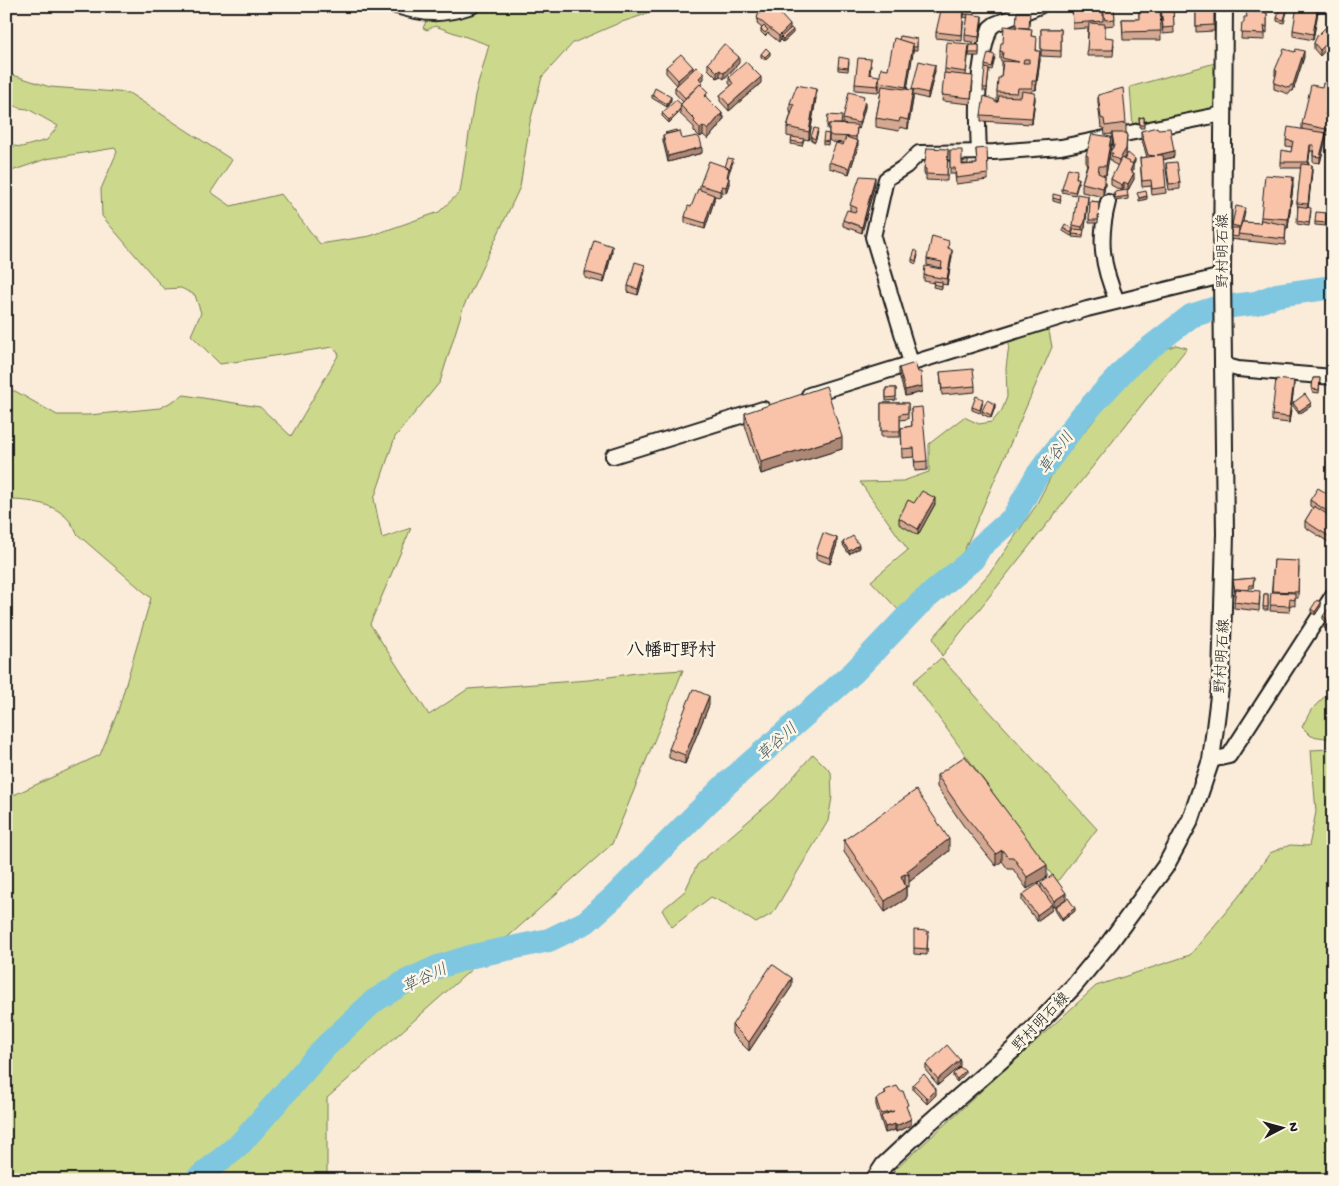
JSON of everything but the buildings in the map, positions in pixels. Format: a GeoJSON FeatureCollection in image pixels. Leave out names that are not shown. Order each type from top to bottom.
{"type":"FeatureCollection","features":[{"type":"Feature","properties":{"kind":"main road","name":"野村明石線"},"geometry":{"type":"LineString","coordinates":[[874,1180],[884,1165],[1014,1049],[1073,987],[1110,942],[1165,867],[1191,819],[1211,760],[1221,680],[1225,534],[1222,332],[1224,6]]}},
{"type":"Feature","properties":{"kind":"street"},"geometry":{"type":"LineString","coordinates":[[396,6],[425,14],[456,11],[472,6]]}},
{"type":"Feature","properties":{"kind":"street"},"geometry":{"type":"LineString","coordinates":[[979,152],[977,112],[981,66],[990,28],[995,24],[1040,6]]}},
{"type":"Feature","properties":{"kind":"street"},"geometry":{"type":"LineString","coordinates":[[911,363],[872,236],[886,179],[906,166],[919,152],[979,152],[1060,147],[1223,114]]}},
{"type":"Feature","properties":{"kind":"street"},"geometry":{"type":"LineString","coordinates":[[1108,202],[1101,240],[1102,252],[1109,282],[1117,302]]}},
{"type":"Feature","properties":{"kind":"street"},"geometry":{"type":"LineString","coordinates":[[799,398],[1117,302],[1222,280]]}},
{"type":"Feature","properties":{"kind":"street"},"geometry":{"type":"LineString","coordinates":[[1223,365],[1238,369],[1333,377]]}},
{"type":"Feature","properties":{"kind":"street"},"geometry":{"type":"LineString","coordinates":[[613,456],[781,404]]}},
{"type":"Feature","properties":{"kind":"street"},"geometry":{"type":"LineString","coordinates":[[1211,760],[1229,756],[1333,595]]}},
{"type":"Feature","properties":{"kind":"green space"},"geometry":{"type":"Polygon","coordinates":[[[482,6],[670,6],[619,23],[573,43],[542,77],[530,122],[520,187],[463,308],[440,382],[395,437],[374,499],[382,538],[411,528],[370,624],[429,715],[468,689],[589,680],[636,673],[683,670],[612,844],[327,1098],[327,1180],[6,1180],[6,796],[16,794],[100,755],[118,711],[151,598],[77,534],[72,524],[57,510],[28,501],[6,500],[6,391],[15,391],[57,415],[89,415],[160,408],[184,395],[260,407],[291,436],[339,354],[333,347],[220,364],[191,335],[201,313],[195,295],[181,288],[164,289],[102,216],[101,189],[117,152],[115,148],[46,159],[6,173],[6,145],[22,147],[47,140],[58,126],[28,109],[19,108],[6,101],[6,79],[13,75],[50,87],[129,93],[232,160],[211,192],[231,206],[281,194],[320,244],[370,236],[439,212],[460,192],[475,95],[489,45],[435,26],[427,30],[423,28],[428,17],[459,14],[482,6]]]}},
{"type":"Feature","properties":{"kind":"green space"},"geometry":{"type":"Polygon","coordinates":[[[1215,63],[1215,113],[1133,128],[1130,87],[1215,63]]]}},
{"type":"Feature","properties":{"kind":"green space"},"geometry":{"type":"Polygon","coordinates":[[[1048,326],[1052,347],[964,551],[904,616],[871,581],[908,550],[860,482],[903,481],[929,472],[929,444],[964,417],[979,424],[992,422],[1002,410],[1007,397],[1006,368],[1010,338],[1048,326]]]}},
{"type":"Feature","properties":{"kind":"green space"},"geometry":{"type":"Polygon","coordinates":[[[1176,345],[1187,348],[942,656],[933,638],[992,570],[1035,507],[1057,465],[1147,357],[1176,345]]]}},
{"type":"Feature","properties":{"kind":"green space"},"geometry":{"type":"Polygon","coordinates":[[[941,658],[1097,829],[1057,882],[913,682],[941,658]]]}},
{"type":"Feature","properties":{"kind":"green space"},"geometry":{"type":"Polygon","coordinates":[[[1333,688],[1333,739],[1311,736],[1302,727],[1311,710],[1333,688]]]}},
{"type":"Feature","properties":{"kind":"green space"},"geometry":{"type":"Polygon","coordinates":[[[1311,750],[1333,750],[1333,1180],[884,1180],[1096,986],[1190,955],[1244,890],[1270,853],[1290,845],[1309,846],[1316,812],[1311,750]]]}},
{"type":"Feature","properties":{"kind":"green space"},"geometry":{"type":"Polygon","coordinates":[[[813,754],[831,772],[832,797],[828,821],[773,913],[756,923],[730,906],[711,897],[672,927],[662,910],[685,891],[697,865],[774,799],[813,754]]]}},
{"type":"Feature","properties":{"kind":"waterway","name":"草谷川"},"geometry":{"type":"LineString","coordinates":[[196,1180],[241,1143],[326,1046],[374,1001],[405,982],[438,967],[473,956],[549,940],[586,922],[614,897],[723,787],[854,672],[918,605],[973,559],[980,547],[1013,518],[1036,477],[1080,418],[1127,367],[1147,350],[1191,316],[1216,308],[1256,303],[1277,295],[1333,287]]}},
{"type":"Feature","properties":{"kind":"district","name":"八幡町野村"},"geometry":{"type":"Point","coordinates":[671,649]}}]}
